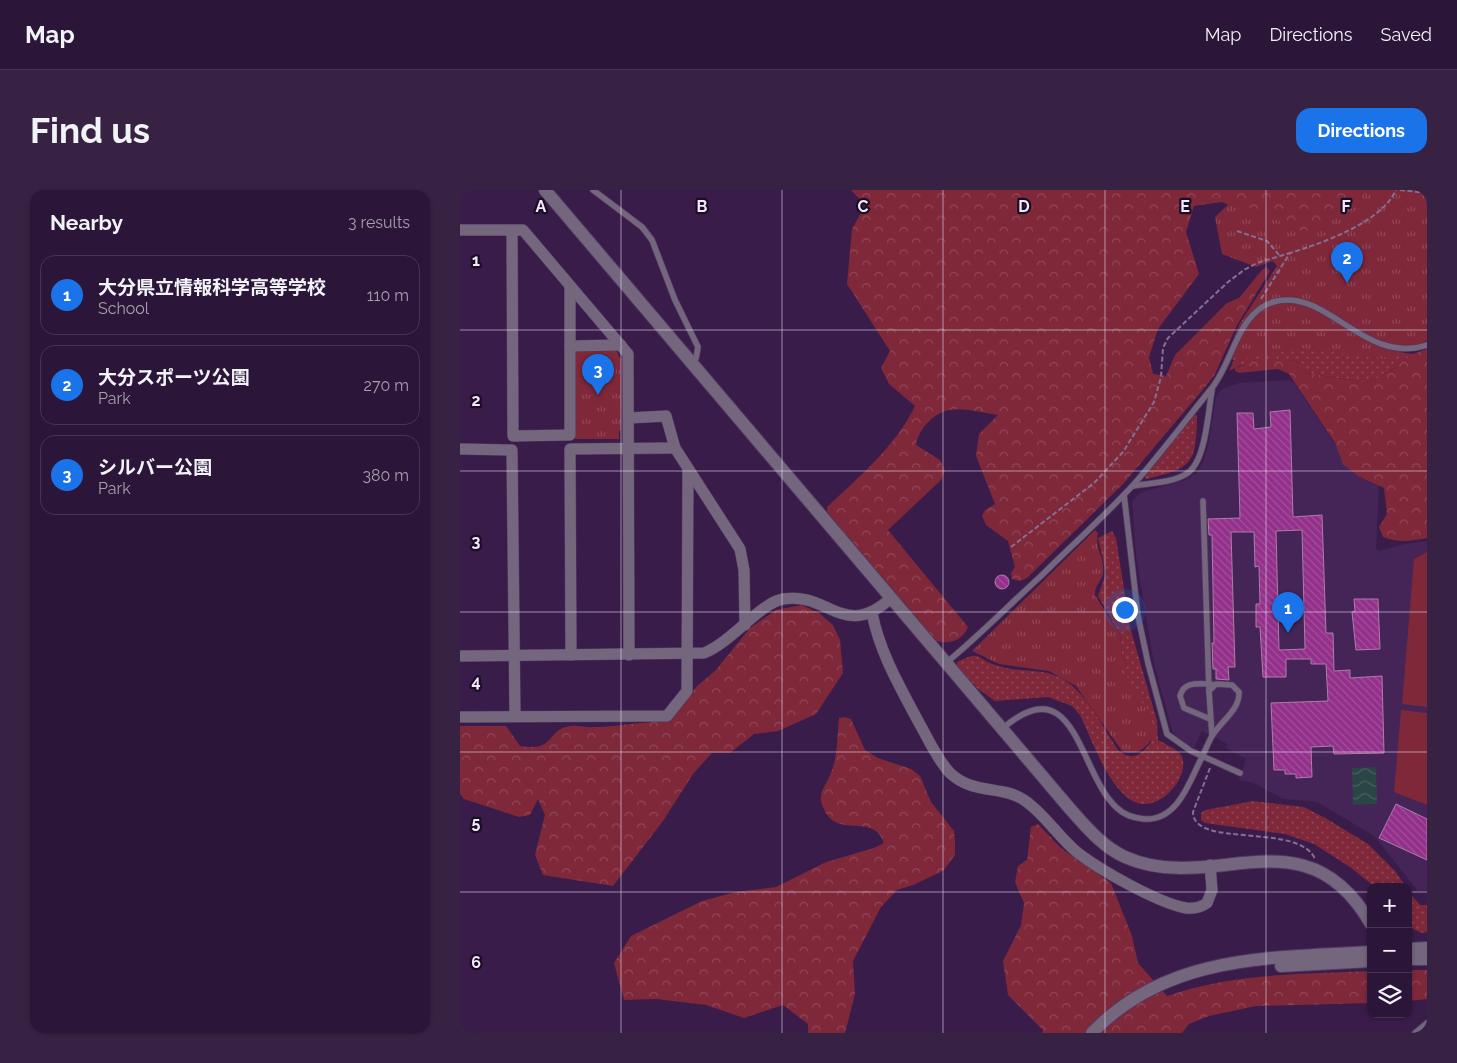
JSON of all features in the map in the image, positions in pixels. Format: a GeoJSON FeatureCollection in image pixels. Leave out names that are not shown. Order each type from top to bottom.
{"type":"FeatureCollection","features":[{"type":"Feature","properties":{"kind":"street"},"geometry":{"type":"LineString","coordinates":[[545,190],[1077,817],[1109,847],[1126,857],[1146,864],[1166,866],[1210,865],[1268,860],[1305,866],[1321,873],[1343,890],[1360,907],[1367,918]]}},
{"type":"Feature","properties":{"kind":"street"},"geometry":{"type":"LineString","coordinates":[[460,230],[522,230],[628,354],[629,655]]}},
{"type":"Feature","properties":{"kind":"street"},"geometry":{"type":"LineString","coordinates":[[512,230],[513,436],[570,435],[570,286]]}},
{"type":"Feature","properties":{"kind":"street"},"geometry":{"type":"LineString","coordinates":[[570,346],[621,345]]}},
{"type":"Feature","properties":{"kind":"street"},"geometry":{"type":"LineString","coordinates":[[629,418],[666,416],[674,448],[740,549],[744,570],[745,626]]}},
{"type":"Feature","properties":{"kind":"street"},"geometry":{"type":"LineString","coordinates":[[571,655],[570,449],[674,448]]}},
{"type":"Feature","properties":{"kind":"street"},"geometry":{"type":"LineString","coordinates":[[460,450],[512,450],[515,716]]}},
{"type":"Feature","properties":{"kind":"street"},"geometry":{"type":"LineString","coordinates":[[460,716],[667,716],[687,692],[688,469]]}},
{"type":"Feature","properties":{"kind":"street"},"geometry":{"type":"LineString","coordinates":[[460,656],[688,655],[704,653],[714,650],[768,605],[784,599],[805,600],[853,616],[872,613],[891,598]]}},
{"type":"Feature","properties":{"kind":"street"},"geometry":{"type":"LineString","coordinates":[[872,613],[883,654],[937,756],[951,773],[976,788],[1010,793],[1022,798],[1041,814],[1076,852],[1118,879],[1178,906],[1196,908],[1207,903],[1212,890],[1210,865]]}},
{"type":"Feature","properties":{"kind":"street"},"geometry":{"type":"LineString","coordinates":[[1412,949],[1427,948]]}},
{"type":"Feature","properties":{"kind":"street"},"geometry":{"type":"LineString","coordinates":[[1092,1033],[1132,1000],[1182,975],[1242,960],[1367,952]]}},
{"type":"Feature","properties":{"kind":"street"},"geometry":{"type":"LineString","coordinates":[[1412,960],[1427,958]]}},
{"type":"Feature","properties":{"kind":"street"},"geometry":{"type":"LineString","coordinates":[[1182,975],[1241,968],[1367,962]]}},
{"type":"Feature","properties":{"kind":"lane"},"geometry":{"type":"LineString","coordinates":[[593,190],[642,227],[652,240],[676,300],[698,347],[696,358],[692,363]]}},
{"type":"Feature","properties":{"kind":"lane"},"geometry":{"type":"LineString","coordinates":[[946,663],[1124,495],[1212,388],[1224,371],[1244,327],[1252,316],[1264,306],[1282,300],[1307,304],[1385,346],[1410,349],[1427,345]]}},
{"type":"Feature","properties":{"kind":"lane"},"geometry":{"type":"LineString","coordinates":[[1132,486],[1178,478],[1192,470],[1196,465],[1202,448],[1212,388]]}},
{"type":"Feature","properties":{"kind":"lane"},"geometry":{"type":"LineString","coordinates":[[1124,495],[1138,616],[1166,730],[1169,737],[1176,743],[1202,757],[1240,773]]}},
{"type":"Feature","properties":{"kind":"lane"},"geometry":{"type":"LineString","coordinates":[[1203,501],[1212,736]]}},
{"type":"Feature","properties":{"kind":"lane"},"geometry":{"type":"LineString","coordinates":[[1002,729],[1019,715],[1032,710],[1040,709],[1059,716],[1074,730],[1110,800],[1124,813],[1140,818],[1154,818],[1174,807],[1183,795],[1212,736],[1228,717],[1239,696],[1236,687],[1232,685],[1209,684],[1188,685],[1184,688],[1180,696],[1184,708],[1201,713],[1210,719]]}},
{"type":"Feature","properties":{"kind":"lane"},"geometry":{"type":"LineString","coordinates":[[1209,691],[1216,684]]}},
{"type":"Feature","properties":{"kind":"lane"},"geometry":{"type":"LineString","coordinates":[[1415,1033],[1427,1023]]}},
{"type":"Feature","properties":{"kind":"path"},"geometry":{"type":"LineString","coordinates":[[1011,547],[1094,483],[1129,445],[1157,395],[1162,372],[1164,348],[1173,332],[1237,274],[1256,263],[1328,241],[1346,233],[1388,203],[1398,190],[1427,193]]}},
{"type":"Feature","properties":{"kind":"path"},"geometry":{"type":"LineString","coordinates":[[1237,231],[1267,241],[1280,256]]}},
{"type":"Feature","properties":{"kind":"path"},"geometry":{"type":"LineString","coordinates":[[1258,303],[1290,253]]}},
{"type":"Feature","properties":{"kind":"path"},"geometry":{"type":"LineString","coordinates":[[1213,762],[1193,812],[1194,819],[1199,826],[1214,831],[1263,836],[1291,842],[1312,853],[1315,861]]}},
{"type":"Feature","properties":{"kind":"shaded area"},"geometry":{"type":"Polygon","coordinates":[[[1289,380],[1294,383],[1350,467],[1379,485],[1376,548],[1379,551],[1404,544],[1427,541],[1427,890],[1418,891],[1374,836],[1317,802],[1283,799],[1254,783],[1239,780],[1246,759],[1226,748],[1227,744],[1202,731],[1194,748],[1174,737],[1154,664],[1136,556],[1132,501],[1141,492],[1183,481],[1197,473],[1208,446],[1216,397],[1222,389],[1239,383],[1289,380]]]}},
{"type":"Feature","properties":{"kind":"green space"},"geometry":{"type":"Polygon","coordinates":[[[851,190],[1379,190],[1305,239],[1222,202],[1194,206],[1186,232],[1199,274],[1158,329],[1149,357],[1153,374],[1166,376],[1175,355],[1227,303],[1239,298],[1262,270],[1266,267],[1270,271],[1237,325],[1215,374],[1206,386],[1124,483],[1027,578],[1020,581],[1012,579],[1011,573],[1015,567],[1008,541],[986,525],[982,516],[985,510],[995,504],[976,456],[979,434],[998,415],[956,409],[944,411],[923,428],[916,445],[940,460],[945,471],[941,480],[888,530],[968,627],[958,639],[944,642],[934,640],[827,516],[827,507],[887,448],[907,421],[915,406],[889,384],[881,368],[890,351],[847,284],[852,229],[865,205],[851,190]]]}},
{"type":"Feature","properties":{"kind":"green space"},"geometry":{"type":"Polygon","coordinates":[[[1370,190],[1427,190],[1427,341],[1386,359],[1303,348],[1236,360],[1225,359],[1240,323],[1277,266],[1273,261],[1256,267],[1222,254],[1215,217],[1233,200],[1303,232],[1327,224],[1370,190]]]}},
{"type":"Feature","properties":{"kind":"green space"},"geometry":{"type":"Polygon","coordinates":[[[1246,333],[1413,354],[1383,376],[1367,383],[1307,373],[1295,360],[1239,366],[1229,371],[1246,333]]]}},
{"type":"Feature","properties":{"kind":"green space"},"geometry":{"type":"Polygon","coordinates":[[[615,348],[621,360],[621,430],[619,431],[619,439],[575,439],[574,349],[615,348]]]}},
{"type":"Feature","properties":{"kind":"green space"},"geometry":{"type":"Polygon","coordinates":[[[1427,349],[1427,538],[1400,541],[1383,537],[1379,527],[1387,514],[1384,488],[1358,476],[1343,464],[1335,443],[1289,374],[1278,369],[1239,373],[1235,371],[1235,368],[1254,362],[1295,360],[1307,373],[1367,383],[1383,376],[1413,354],[1427,349]]]}},
{"type":"Feature","properties":{"kind":"green space"},"geometry":{"type":"Polygon","coordinates":[[[1193,415],[1197,415],[1195,444],[1189,461],[1183,467],[1174,471],[1146,479],[1144,476],[1193,415]]]}},
{"type":"Feature","properties":{"kind":"green space"},"geometry":{"type":"Polygon","coordinates":[[[1095,530],[1098,533],[1097,543],[1103,568],[1095,595],[1120,635],[1122,655],[1127,665],[1125,673],[1155,724],[1150,742],[1141,750],[1129,753],[1122,751],[1076,686],[1049,671],[999,664],[972,651],[1095,530]]]}},
{"type":"Feature","properties":{"kind":"green space"},"geometry":{"type":"Polygon","coordinates":[[[1112,531],[1116,538],[1130,627],[1157,721],[1158,740],[1179,753],[1183,764],[1182,774],[1177,784],[1160,800],[1149,804],[1139,803],[1128,798],[1120,791],[1100,760],[1080,715],[1072,706],[1048,697],[995,701],[977,688],[957,667],[957,662],[975,656],[1005,668],[1048,673],[1060,677],[1071,685],[1089,704],[1118,750],[1123,754],[1132,756],[1144,750],[1151,742],[1147,717],[1123,675],[1127,665],[1122,655],[1120,635],[1098,596],[1106,573],[1098,538],[1112,531]]]}},
{"type":"Feature","properties":{"kind":"green space"},"geometry":{"type":"Polygon","coordinates":[[[1427,552],[1427,707],[1402,704],[1414,559],[1427,552]]]}},
{"type":"Feature","properties":{"kind":"green space"},"geometry":{"type":"Polygon","coordinates":[[[802,605],[819,613],[833,625],[840,640],[843,673],[816,714],[778,731],[754,734],[730,753],[712,753],[693,774],[663,821],[613,886],[543,875],[535,855],[545,815],[538,799],[530,815],[519,817],[464,799],[460,794],[460,726],[506,726],[520,746],[532,747],[546,743],[557,731],[570,726],[602,727],[666,722],[697,686],[715,671],[750,628],[776,610],[802,605]]]}},
{"type":"Feature","properties":{"kind":"green space"},"geometry":{"type":"Polygon","coordinates":[[[1401,710],[1427,713],[1427,805],[1394,792],[1401,710]]]}},
{"type":"Feature","properties":{"kind":"green space"},"geometry":{"type":"Polygon","coordinates":[[[839,718],[851,719],[865,750],[878,758],[911,769],[920,776],[931,802],[954,831],[955,841],[955,855],[943,871],[897,890],[881,907],[853,961],[855,994],[845,1033],[808,1033],[808,1024],[783,1005],[744,1018],[706,1005],[656,999],[624,1000],[614,963],[631,936],[702,901],[736,892],[776,887],[826,862],[874,848],[884,843],[879,834],[872,829],[836,822],[829,817],[821,802],[822,791],[833,768],[839,718]]]}},
{"type":"Feature","properties":{"kind":"green space"},"geometry":{"type":"Polygon","coordinates":[[[1253,801],[1304,807],[1368,844],[1395,871],[1403,883],[1370,883],[1350,867],[1314,844],[1285,834],[1205,823],[1201,820],[1201,813],[1205,810],[1253,801]]]}},
{"type":"Feature","properties":{"kind":"green space"},"geometry":{"type":"Polygon","coordinates":[[[1038,824],[1061,848],[1111,883],[1132,936],[1138,963],[1167,996],[1192,988],[1242,979],[1294,974],[1367,971],[1367,1003],[1256,1006],[1209,1016],[1189,1024],[1182,1033],[1042,1033],[1043,1030],[1008,995],[1003,961],[1021,925],[1024,903],[1015,882],[1018,866],[1027,860],[1031,827],[1038,824]]]}},
{"type":"Feature","properties":{"kind":"green space"},"geometry":{"type":"Polygon","coordinates":[[[1412,896],[1420,905],[1427,905],[1427,932],[1421,933],[1412,928],[1412,896]]]}},
{"type":"Feature","properties":{"kind":"green space"},"geometry":{"type":"Polygon","coordinates":[[[1412,970],[1427,970],[1427,999],[1412,1001],[1412,970]]]}},
{"type":"Feature","properties":{"kind":"water"},"geometry":{"type":"Polygon","coordinates":[[[1376,767],[1377,804],[1353,805],[1352,768],[1376,767]]]}},
{"type":"Feature","properties":{"kind":"building"},"geometry":{"type":"Polygon","coordinates":[[[1290,410],[1293,517],[1322,515],[1326,633],[1333,633],[1334,671],[1350,670],[1350,678],[1382,676],[1384,753],[1334,754],[1333,746],[1311,747],[1312,777],[1296,778],[1296,774],[1285,774],[1285,770],[1274,770],[1271,703],[1328,701],[1326,664],[1311,664],[1311,659],[1286,659],[1286,677],[1263,677],[1260,627],[1256,627],[1256,604],[1260,604],[1259,566],[1255,567],[1254,532],[1231,532],[1235,667],[1228,667],[1229,680],[1216,679],[1216,669],[1213,669],[1212,535],[1209,535],[1208,519],[1240,518],[1237,413],[1253,413],[1254,429],[1271,427],[1270,412],[1290,410]],[[1302,530],[1276,531],[1279,650],[1305,649],[1302,530]]]}},
{"type":"Feature","properties":{"kind":"building"},"geometry":{"type":"Polygon","coordinates":[[[1002,575],[1007,577],[1009,582],[1007,587],[1002,589],[997,587],[995,582],[997,577],[1002,575]]]}},
{"type":"Feature","properties":{"kind":"building"},"geometry":{"type":"Polygon","coordinates":[[[1354,599],[1378,599],[1380,649],[1356,650],[1352,612],[1355,611],[1354,599]]]}},
{"type":"Feature","properties":{"kind":"building"},"geometry":{"type":"Polygon","coordinates":[[[1396,804],[1427,819],[1427,860],[1379,838],[1396,804]]]}},
{"type":"Feature","properties":{"kind":"place","name":"大分スポーツ公園"},"geometry":{"type":"Point","coordinates":[1347,283]}},
{"type":"Feature","properties":{"kind":"place","name":"シルバー公園"},"geometry":{"type":"Point","coordinates":[598,395]}},
{"type":"Feature","properties":{"kind":"place","name":"大分県立情報科学高等学校"},"geometry":{"type":"Point","coordinates":[1288,633]}}]}
